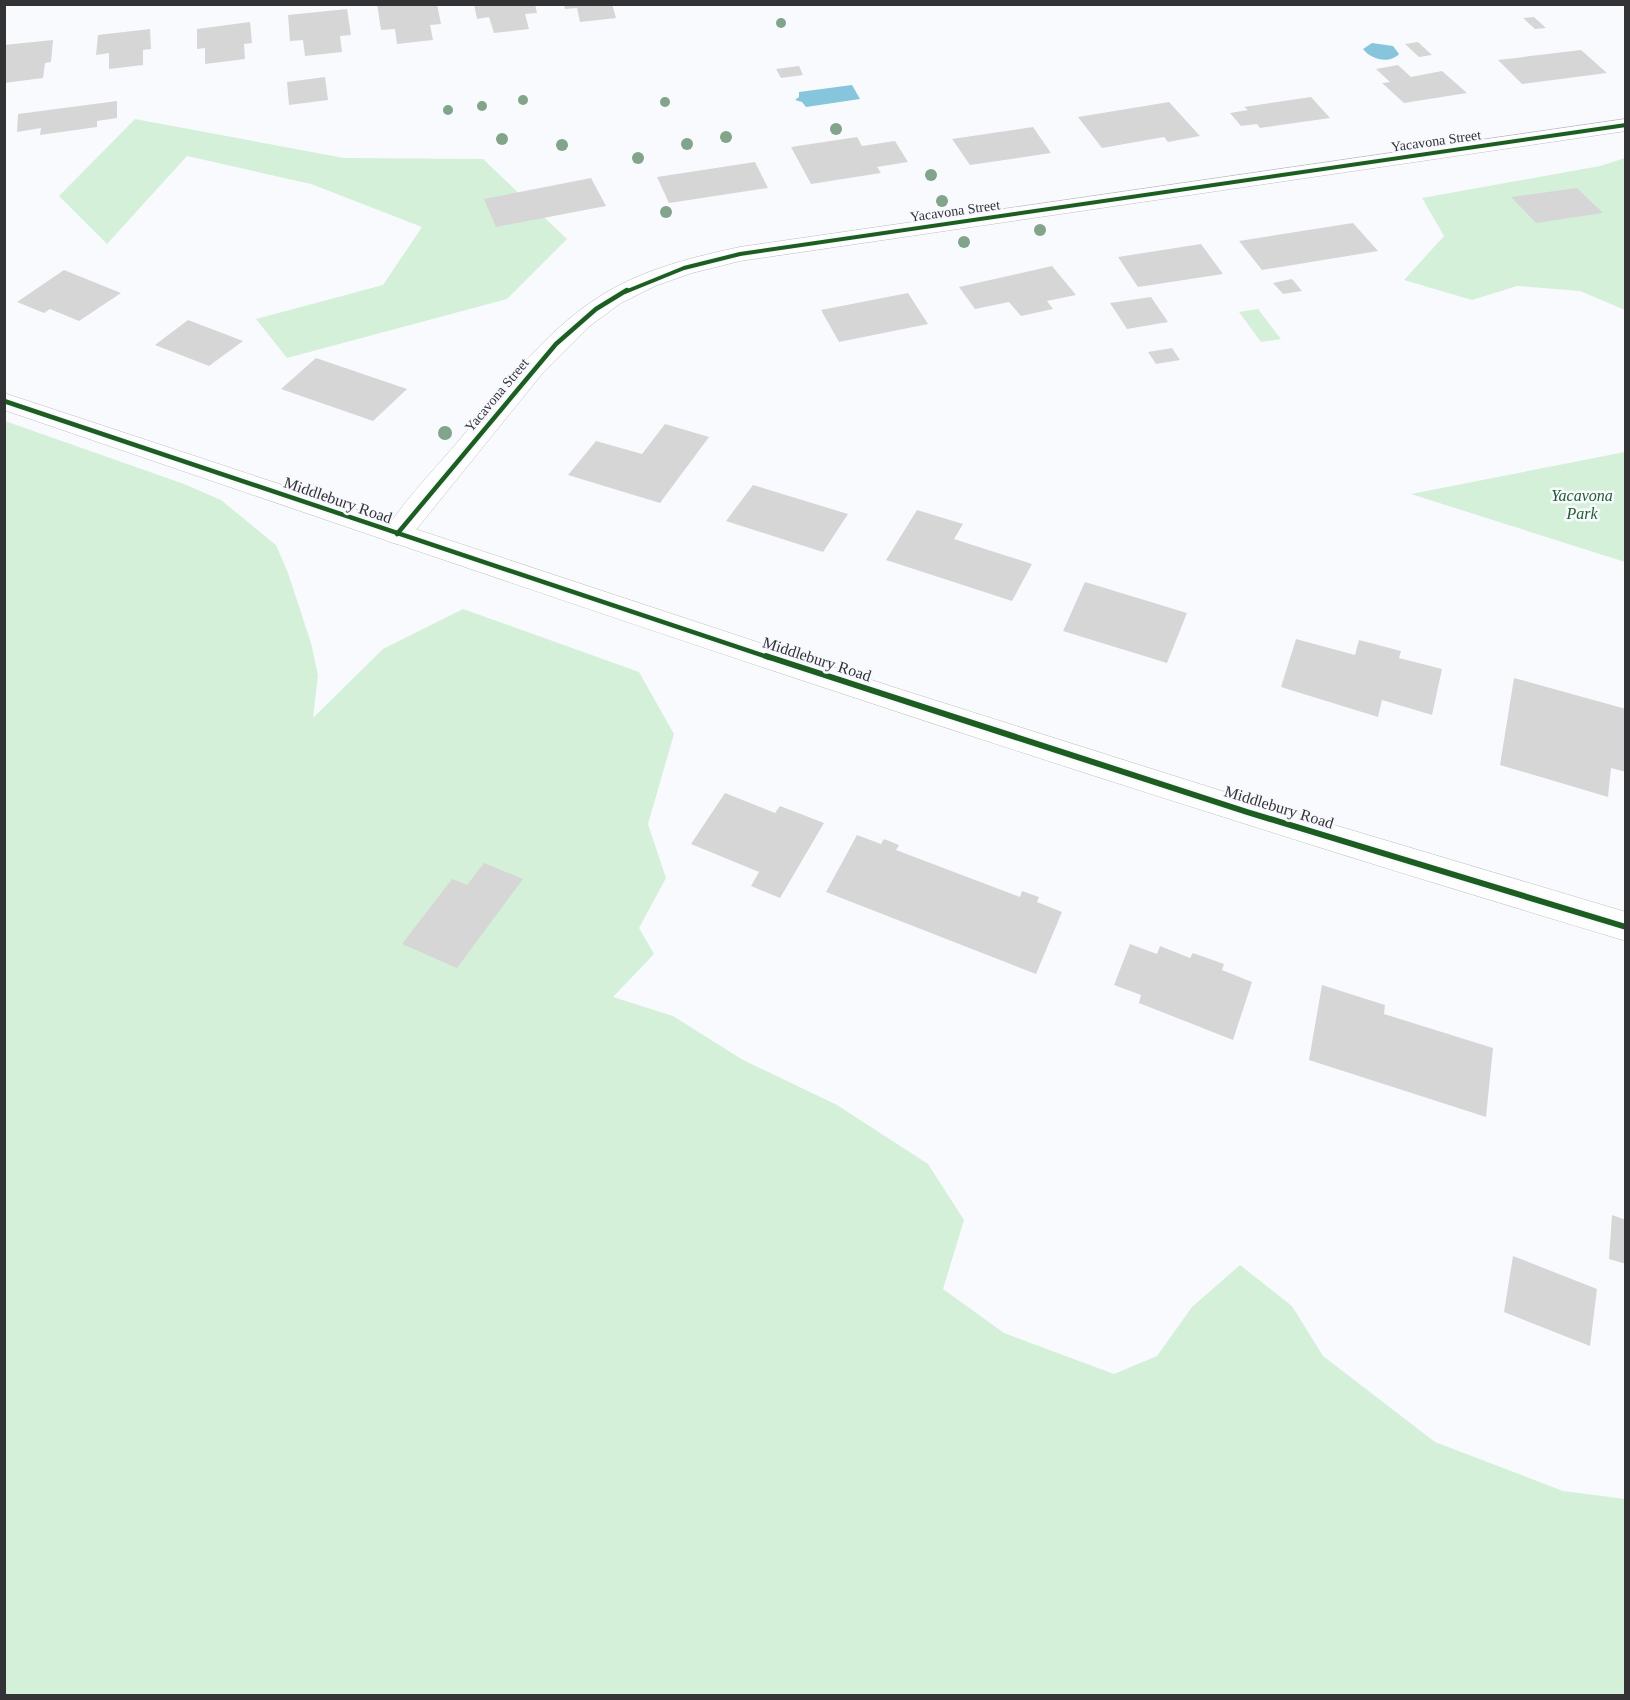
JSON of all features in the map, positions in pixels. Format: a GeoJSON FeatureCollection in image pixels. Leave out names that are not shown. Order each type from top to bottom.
{"type":"FeatureCollection","features":[{"type":"Feature","properties":{"kind":"street","name":"Yacavona Street"},"geometry":{"type":"LineString","coordinates":[[396,534],[532,371],[562,339],[596,309],[629,289],[704,261],[1626,125]]}},
{"type":"Feature","properties":{"kind":"street","name":"Middlebury Road"},"geometry":{"type":"LineString","coordinates":[[4,401],[885,696],[1236,808],[1626,927]]}},
{"type":"Feature","properties":{"kind":"green space"},"geometry":{"type":"Polygon","coordinates":[[[135,119],[344,158],[483,159],[567,239],[507,299],[287,358],[256,319],[383,285],[422,227],[311,184],[187,156],[107,244],[59,196],[135,119]]]}},
{"type":"Feature","properties":{"kind":"green space"},"geometry":{"type":"Polygon","coordinates":[[[1625,158],[1625,310],[1580,291],[1517,286],[1472,300],[1404,280],[1444,236],[1422,198],[1600,166],[1625,158]]]}},
{"type":"Feature","properties":{"kind":"green space"},"geometry":{"type":"Polygon","coordinates":[[[1258,309],[1281,339],[1261,342],[1239,312],[1258,309]]]}},
{"type":"Feature","properties":{"kind":"green space"},"geometry":{"type":"Polygon","coordinates":[[[5,421],[184,484],[221,500],[276,545],[288,573],[311,643],[318,675],[313,718],[383,649],[463,609],[639,672],[674,734],[648,824],[666,878],[639,928],[654,954],[613,997],[673,1016],[743,1060],[837,1105],[928,1164],[964,1220],[943,1289],[1004,1333],[1114,1374],[1157,1356],[1192,1307],[1240,1265],[1292,1306],[1323,1356],[1435,1442],[1563,1491],[1625,1499],[1625,1695],[5,1696],[5,421]]]}},
{"type":"Feature","properties":{"kind":"green space","name":"Yacavona Park"},"geometry":{"type":"Polygon","coordinates":[[[1625,452],[1625,562],[1411,494],[1625,452]]]}},
{"type":"Feature","properties":{"kind":"water"},"geometry":{"type":"Polygon","coordinates":[[[1372,43],[1393,46],[1399,54],[1386,60],[1371,56],[1363,49],[1372,43]]]}},
{"type":"Feature","properties":{"kind":"water"},"geometry":{"type":"Polygon","coordinates":[[[852,85],[860,99],[806,107],[802,102],[795,100],[799,97],[799,92],[852,85]]]}},
{"type":"Feature","properties":{"kind":"building"},"geometry":{"type":"Polygon","coordinates":[[[377,4],[437,4],[441,24],[430,25],[433,40],[397,44],[395,29],[381,30],[377,4]]]}},
{"type":"Feature","properties":{"kind":"building"},"geometry":{"type":"Polygon","coordinates":[[[474,4],[535,4],[537,13],[525,14],[529,29],[494,33],[489,17],[477,19],[474,4]]]}},
{"type":"Feature","properties":{"kind":"building"},"geometry":{"type":"Polygon","coordinates":[[[564,4],[612,4],[616,18],[580,22],[577,8],[565,9],[564,4]]]}},
{"type":"Feature","properties":{"kind":"building"},"geometry":{"type":"Polygon","coordinates":[[[347,9],[351,35],[340,36],[342,52],[305,56],[303,40],[290,41],[288,15],[347,9]]]}},
{"type":"Feature","properties":{"kind":"building"},"geometry":{"type":"Polygon","coordinates":[[[1534,17],[1546,28],[1535,29],[1523,18],[1534,17]]]}},
{"type":"Feature","properties":{"kind":"building"},"geometry":{"type":"Polygon","coordinates":[[[250,22],[252,43],[244,44],[245,59],[205,64],[205,48],[197,49],[197,29],[250,22]]]}},
{"type":"Feature","properties":{"kind":"building"},"geometry":{"type":"Polygon","coordinates":[[[150,29],[151,49],[143,50],[143,65],[109,69],[109,53],[96,55],[98,35],[150,29]]]}},
{"type":"Feature","properties":{"kind":"building"},"geometry":{"type":"Polygon","coordinates":[[[53,40],[51,62],[45,63],[43,78],[4,83],[4,45],[53,40]]]}},
{"type":"Feature","properties":{"kind":"building"},"geometry":{"type":"Polygon","coordinates":[[[1418,42],[1432,55],[1419,57],[1405,44],[1418,42]]]}},
{"type":"Feature","properties":{"kind":"building"},"geometry":{"type":"Polygon","coordinates":[[[1581,50],[1607,73],[1522,84],[1498,60],[1581,50]]]}},
{"type":"Feature","properties":{"kind":"building"},"geometry":{"type":"Polygon","coordinates":[[[1398,65],[1411,77],[1442,71],[1467,93],[1404,103],[1382,83],[1390,82],[1376,69],[1398,65]]]}},
{"type":"Feature","properties":{"kind":"building"},"geometry":{"type":"Polygon","coordinates":[[[799,66],[803,75],[781,78],[776,69],[799,66]]]}},
{"type":"Feature","properties":{"kind":"building"},"geometry":{"type":"Polygon","coordinates":[[[325,77],[328,100],[289,105],[287,82],[325,77]]]}},
{"type":"Feature","properties":{"kind":"building"},"geometry":{"type":"Polygon","coordinates":[[[1311,97],[1330,118],[1260,128],[1257,124],[1241,126],[1230,113],[1248,110],[1244,107],[1311,97]]]}},
{"type":"Feature","properties":{"kind":"building"},"geometry":{"type":"Polygon","coordinates":[[[117,101],[117,118],[97,121],[97,127],[40,135],[41,128],[17,132],[18,114],[117,101]]]}},
{"type":"Feature","properties":{"kind":"building"},"geometry":{"type":"Polygon","coordinates":[[[1169,102],[1200,136],[1168,142],[1164,137],[1102,148],[1078,117],[1169,102]]]}},
{"type":"Feature","properties":{"kind":"building"},"geometry":{"type":"Polygon","coordinates":[[[1033,127],[1051,153],[970,165],[952,139],[1033,127]]]}},
{"type":"Feature","properties":{"kind":"building"},"geometry":{"type":"Polygon","coordinates":[[[857,137],[862,146],[895,141],[908,162],[877,167],[881,173],[811,184],[791,147],[857,137]]]}},
{"type":"Feature","properties":{"kind":"building"},"geometry":{"type":"Polygon","coordinates":[[[755,162],[768,188],[669,203],[657,177],[755,162]]]}},
{"type":"Feature","properties":{"kind":"building"},"geometry":{"type":"Polygon","coordinates":[[[591,178],[606,206],[496,227],[484,199],[591,178]]]}},
{"type":"Feature","properties":{"kind":"building"},"geometry":{"type":"Polygon","coordinates":[[[1577,188],[1603,213],[1536,223],[1511,197],[1577,188]]]}},
{"type":"Feature","properties":{"kind":"building"},"geometry":{"type":"Polygon","coordinates":[[[1353,223],[1378,251],[1262,270],[1239,241],[1353,223]]]}},
{"type":"Feature","properties":{"kind":"building"},"geometry":{"type":"Polygon","coordinates":[[[1201,244],[1223,274],[1138,287],[1118,257],[1201,244]]]}},
{"type":"Feature","properties":{"kind":"building"},"geometry":{"type":"Polygon","coordinates":[[[1052,266],[1076,295],[1047,301],[1053,309],[1021,316],[1009,302],[975,309],[959,287],[1052,266]]]}},
{"type":"Feature","properties":{"kind":"building"},"geometry":{"type":"Polygon","coordinates":[[[64,270],[121,293],[79,321],[50,309],[44,313],[17,302],[64,270]]]}},
{"type":"Feature","properties":{"kind":"building"},"geometry":{"type":"Polygon","coordinates":[[[1292,279],[1302,291],[1283,294],[1273,283],[1292,279]]]}},
{"type":"Feature","properties":{"kind":"building"},"geometry":{"type":"Polygon","coordinates":[[[908,293],[928,324],[839,342],[821,310],[908,293]]]}},
{"type":"Feature","properties":{"kind":"building"},"geometry":{"type":"Polygon","coordinates":[[[1151,297],[1168,322],[1127,329],[1110,303],[1151,297]]]}},
{"type":"Feature","properties":{"kind":"building"},"geometry":{"type":"Polygon","coordinates":[[[188,320],[243,341],[209,366],[155,345],[188,320]]]}},
{"type":"Feature","properties":{"kind":"building"},"geometry":{"type":"Polygon","coordinates":[[[1172,348],[1180,360],[1156,364],[1148,352],[1172,348]]]}},
{"type":"Feature","properties":{"kind":"building"},"geometry":{"type":"Polygon","coordinates":[[[316,358],[407,389],[373,421],[281,389],[316,358]]]}},
{"type":"Feature","properties":{"kind":"building"},"geometry":{"type":"Polygon","coordinates":[[[665,424],[709,437],[660,503],[568,475],[596,441],[642,454],[665,424]]]}},
{"type":"Feature","properties":{"kind":"building"},"geometry":{"type":"Polygon","coordinates":[[[753,485],[848,514],[823,552],[726,521],[753,485]]]}},
{"type":"Feature","properties":{"kind":"building"},"geometry":{"type":"Polygon","coordinates":[[[917,510],[963,524],[954,539],[1032,564],[1012,601],[886,560],[917,510]]]}},
{"type":"Feature","properties":{"kind":"building"},"geometry":{"type":"Polygon","coordinates":[[[1085,582],[1187,613],[1167,663],[1063,631],[1085,582]]]}},
{"type":"Feature","properties":{"kind":"building"},"geometry":{"type":"Polygon","coordinates":[[[1296,639],[1355,655],[1359,640],[1401,651],[1399,658],[1442,669],[1432,715],[1382,700],[1378,717],[1281,687],[1296,639]]]}},
{"type":"Feature","properties":{"kind":"building"},"geometry":{"type":"Polygon","coordinates":[[[1514,678],[1626,709],[1626,772],[1611,768],[1608,797],[1500,765],[1514,678]]]}},
{"type":"Feature","properties":{"kind":"building"},"geometry":{"type":"Polygon","coordinates":[[[725,793],[775,813],[780,806],[824,823],[780,898],[751,886],[759,872],[691,844],[725,793]]]}},
{"type":"Feature","properties":{"kind":"building"},"geometry":{"type":"Polygon","coordinates":[[[857,835],[881,844],[884,839],[899,845],[896,850],[1020,897],[1022,891],[1039,897],[1037,902],[1062,912],[1036,974],[826,892],[857,835]]]}},
{"type":"Feature","properties":{"kind":"building"},"geometry":{"type":"Polygon","coordinates":[[[484,863],[523,879],[457,968],[402,944],[452,879],[467,885],[484,863]]]}},
{"type":"Feature","properties":{"kind":"building"},"geometry":{"type":"Polygon","coordinates":[[[1130,944],[1157,954],[1160,946],[1190,958],[1193,953],[1224,964],[1222,970],[1252,982],[1233,1040],[1139,1003],[1141,995],[1114,985],[1130,944]]]}},
{"type":"Feature","properties":{"kind":"building"},"geometry":{"type":"Polygon","coordinates":[[[1322,985],[1385,1005],[1384,1014],[1493,1048],[1486,1117],[1309,1060],[1322,985]]]}},
{"type":"Feature","properties":{"kind":"building"},"geometry":{"type":"Polygon","coordinates":[[[1612,1215],[1626,1220],[1626,1264],[1609,1259],[1612,1215]]]}},
{"type":"Feature","properties":{"kind":"building"},"geometry":{"type":"Polygon","coordinates":[[[1513,1256],[1597,1289],[1590,1346],[1504,1312],[1513,1256]]]}},
{"type":"Feature","properties":{"kind":"cycle path"},"geometry":{"type":"LineString","coordinates":[[397,534],[532,370],[569,331],[612,298],[665,274],[740,254],[1626,125]]}},
{"type":"Feature","properties":{"kind":"cycle path"},"geometry":{"type":"LineString","coordinates":[[4,401],[885,696],[1247,812],[1626,927]]}}]}
